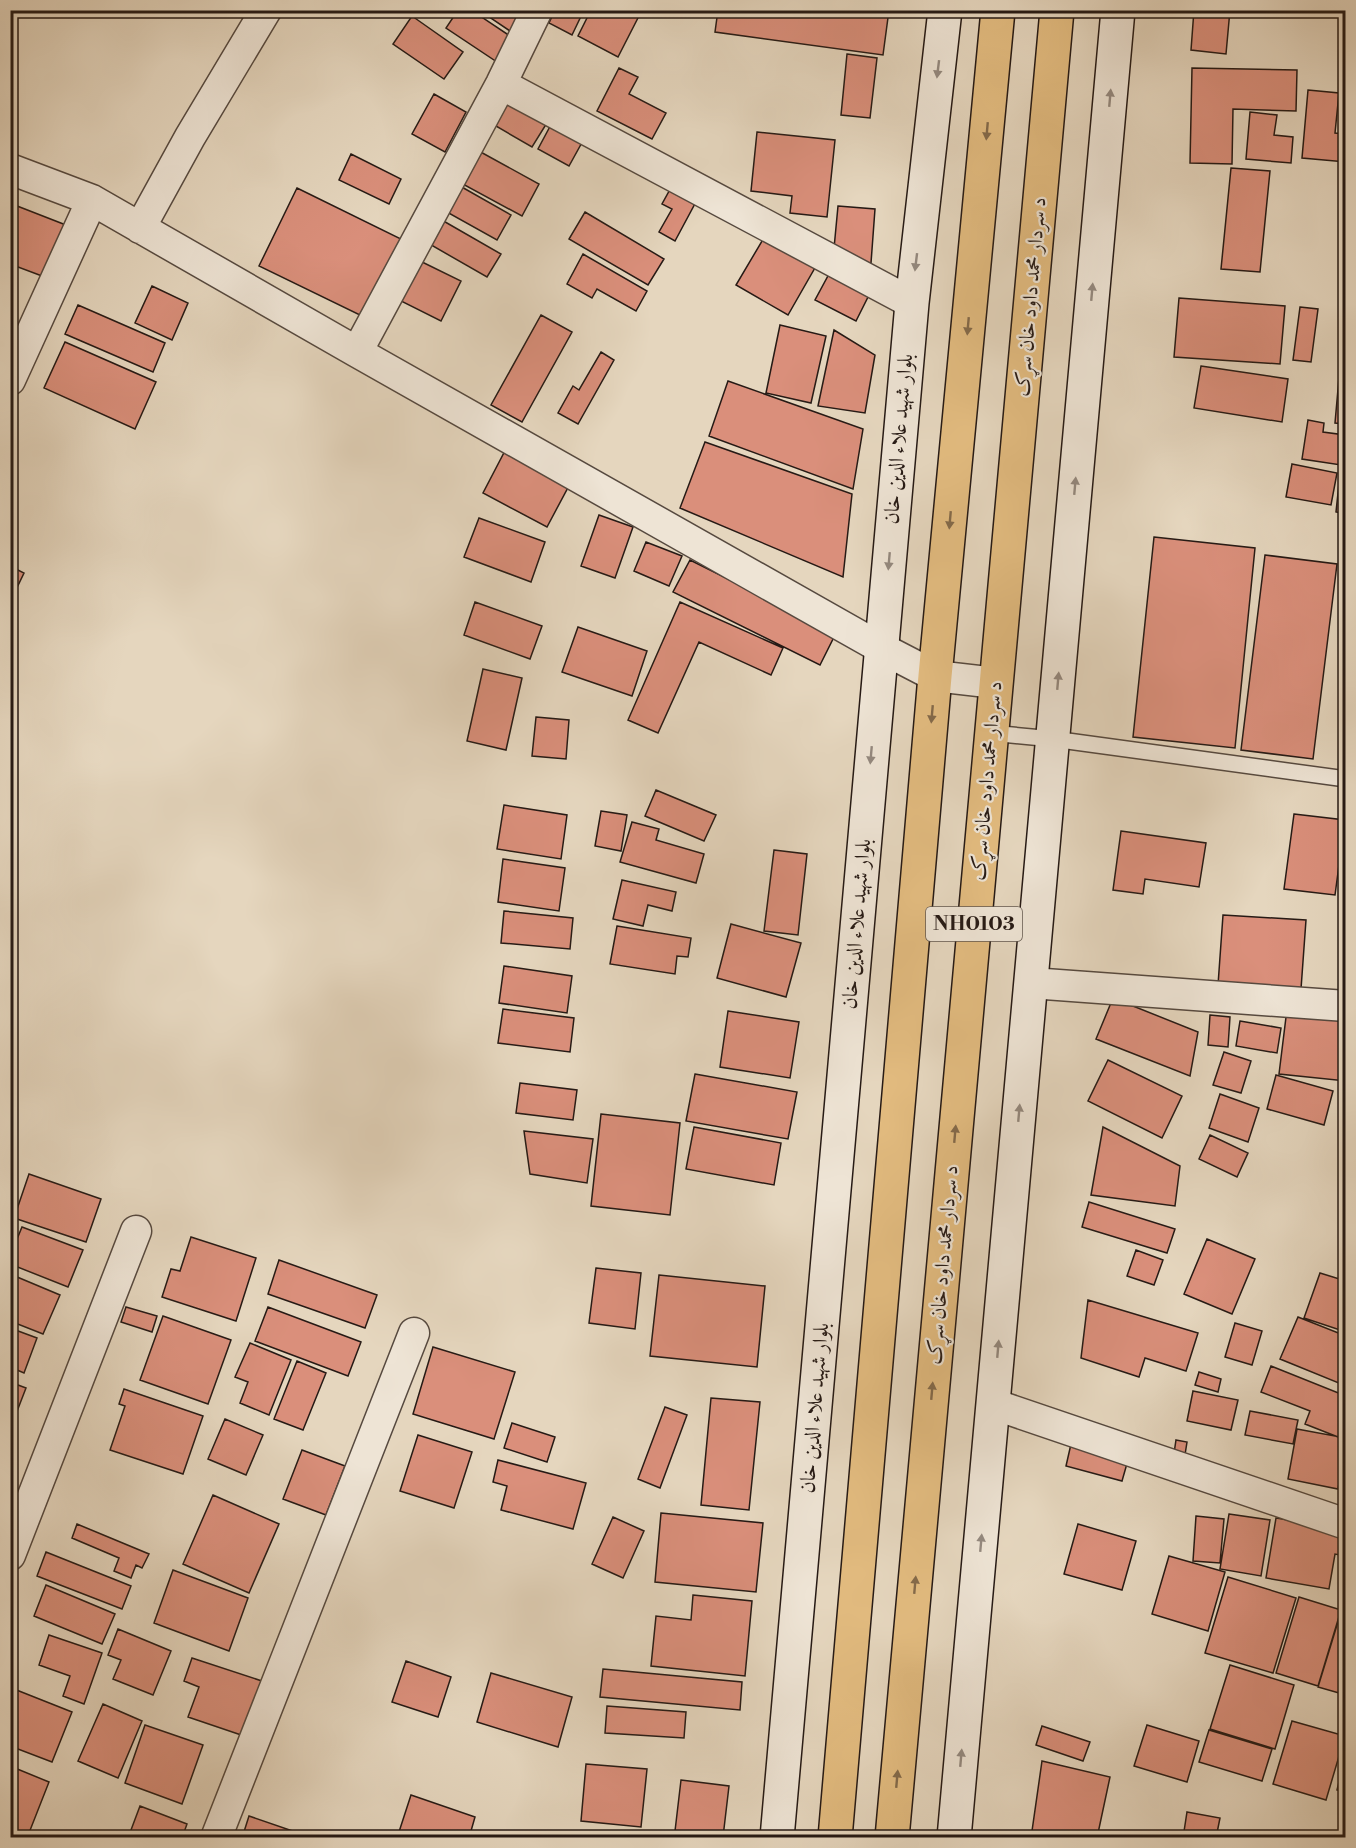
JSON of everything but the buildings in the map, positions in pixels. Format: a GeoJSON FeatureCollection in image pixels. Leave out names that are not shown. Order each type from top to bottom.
{"type":"FeatureCollection","features":[{"type":"Feature","properties":{"kind":"highway","name":"NH0103"},"geometry":{"type":"LineString","coordinates":[[835,1838],[935,676],[998,10]]}},
{"type":"Feature","properties":{"kind":"highway","name":"د سردار محمد داود خان سړک"},"geometry":{"type":"LineString","coordinates":[[892,1838],[1057,10]]}},
{"type":"Feature","properties":{"kind":"street"},"geometry":{"type":"LineString","coordinates":[[140,228],[190,137],[266,10]]}},
{"type":"Feature","properties":{"kind":"street"},"geometry":{"type":"LineString","coordinates":[[357,352],[501,84],[537,10]]}},
{"type":"Feature","properties":{"kind":"street","name":"بلوار شهید علاء الدین خان"},"geometry":{"type":"LineString","coordinates":[[777,1838],[912,303],[945,10]]}},
{"type":"Feature","properties":{"kind":"street"},"geometry":{"type":"LineString","coordinates":[[954,1838],[1118,10]]}},
{"type":"Feature","properties":{"kind":"street"},"geometry":{"type":"LineString","coordinates":[[501,84],[912,303]]}},
{"type":"Feature","properties":{"kind":"street"},"geometry":{"type":"LineString","coordinates":[[10,169],[92,200],[881,648],[935,676],[996,683]]}},
{"type":"Feature","properties":{"kind":"street"},"geometry":{"type":"LineString","coordinates":[[10,380],[92,200]]}},
{"type":"Feature","properties":{"kind":"street"},"geometry":{"type":"LineString","coordinates":[[1031,983],[1346,1006]]}},
{"type":"Feature","properties":{"kind":"street"},"geometry":{"type":"LineString","coordinates":[[10,1555],[136,1231]]}},
{"type":"Feature","properties":{"kind":"street"},"geometry":{"type":"LineString","coordinates":[[216,1838],[414,1333]]}},
{"type":"Feature","properties":{"kind":"street"},"geometry":{"type":"LineString","coordinates":[[993,1404],[1346,1524]]}},
{"type":"Feature","properties":{"kind":"lane"},"geometry":{"type":"LineString","coordinates":[[991,733],[1053,739],[1346,779]]}}]}
